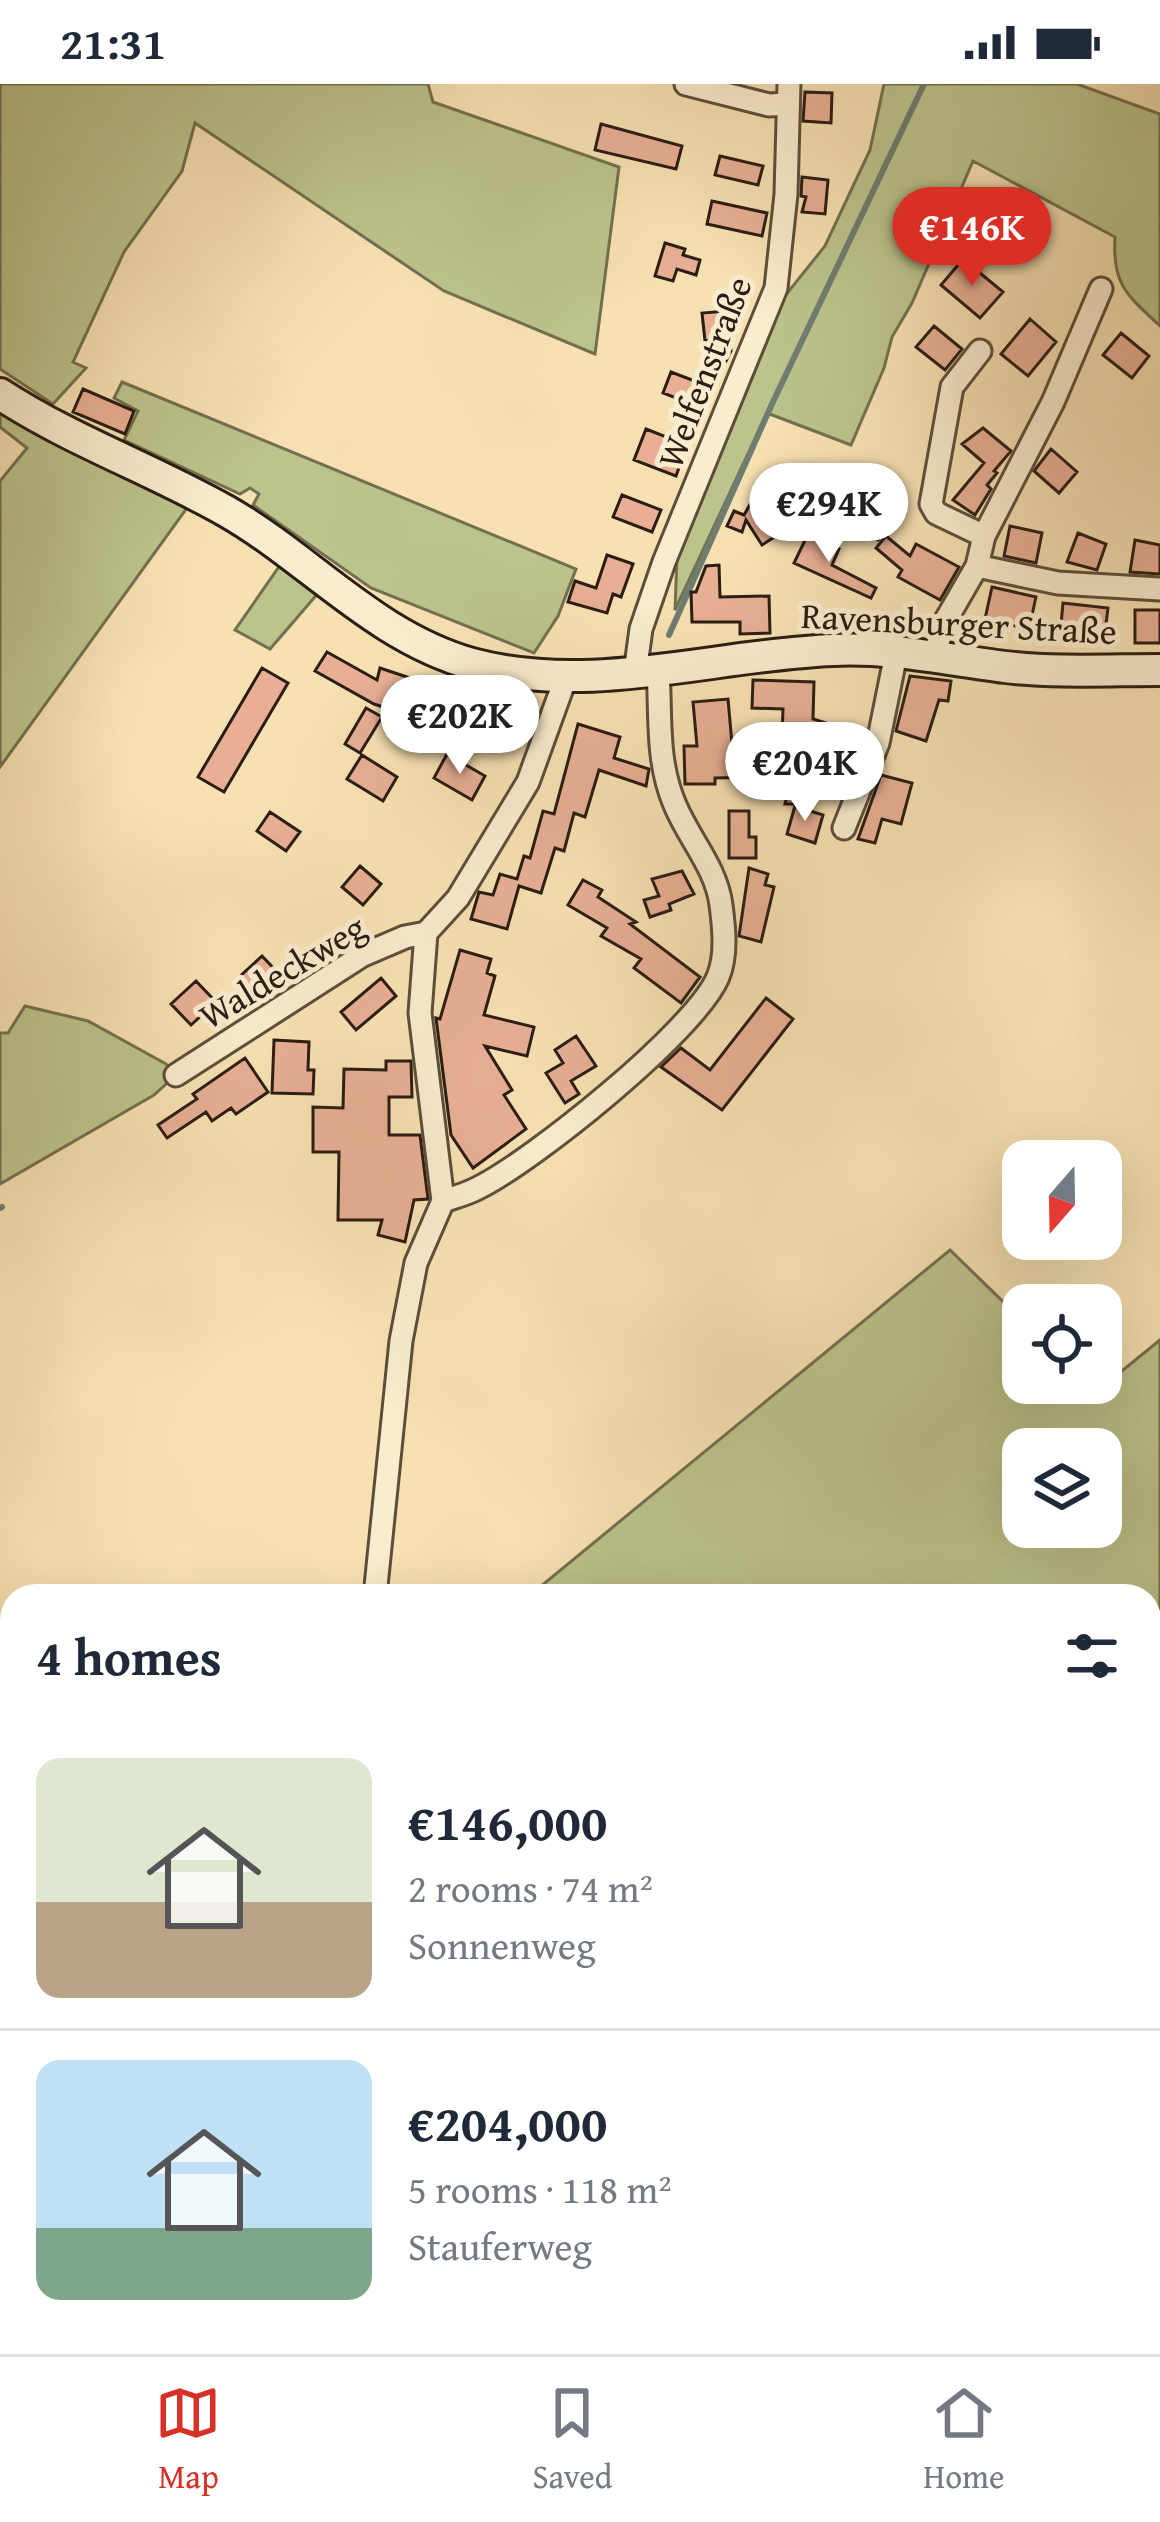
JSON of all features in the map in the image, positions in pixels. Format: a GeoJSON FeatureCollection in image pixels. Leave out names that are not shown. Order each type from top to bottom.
{"type":"FeatureCollection","features":[{"type":"Feature","properties":{"kind":"main road","name":"Ravensburger Straße"},"geometry":{"type":"LineString","coordinates":[[0,394],[51,427],[226,511],[326,585],[423,645],[518,675],[646,671],[838,649],[1052,670],[1160,670]]}},
{"type":"Feature","properties":{"kind":"street"},"geometry":{"type":"LineString","coordinates":[[686,84],[769,105],[788,94]]}},
{"type":"Feature","properties":{"kind":"street","name":"Welfenstraße"},"geometry":{"type":"LineString","coordinates":[[443,1201],[478,1188],[546,1143],[618,1085],[706,998],[720,974],[724,945],[721,899],[711,869],[674,803],[663,767],[641,629],[776,288],[786,194],[788,94]]}},
{"type":"Feature","properties":{"kind":"street"},"geometry":{"type":"LineString","coordinates":[[934,658],[943,625],[976,566],[984,536],[1053,402],[1101,290]]}},
{"type":"Feature","properties":{"kind":"street"},"geometry":{"type":"LineString","coordinates":[[980,351],[952,387],[931,504],[936,513],[984,536]]}},
{"type":"Feature","properties":{"kind":"street"},"geometry":{"type":"LineString","coordinates":[[976,566],[1058,583],[1160,590]]}},
{"type":"Feature","properties":{"kind":"street"},"geometry":{"type":"LineString","coordinates":[[844,828],[878,743],[896,654]]}},
{"type":"Feature","properties":{"kind":"street"},"geometry":{"type":"LineString","coordinates":[[376,1584],[401,1341],[416,1263],[443,1201],[420,1012],[425,933],[458,898],[528,782],[566,677]]}},
{"type":"Feature","properties":{"kind":"street","name":"Waldeckweg"},"geometry":{"type":"LineString","coordinates":[[176,1075],[363,955],[425,933]]}},
{"type":"Feature","properties":{"kind":"green space"},"geometry":{"type":"Polygon","coordinates":[[[0,84],[428,84],[433,102],[619,167],[595,354],[444,291],[195,123],[182,171],[124,252],[73,362],[86,368],[53,404],[0,369],[0,84]]]}},
{"type":"Feature","properties":{"kind":"green space"},"geometry":{"type":"Polygon","coordinates":[[[884,84],[1077,84],[1160,114],[1160,326],[1124,288],[1116,267],[1115,237],[973,161],[912,303],[892,337],[851,445],[767,413],[675,610],[677,557],[776,307],[825,246],[870,150],[884,84]]]}},
{"type":"Feature","properties":{"kind":"green space"},"geometry":{"type":"Polygon","coordinates":[[[122,382],[576,569],[558,616],[534,653],[371,588],[253,505],[259,494],[250,488],[240,494],[124,440],[138,411],[114,398],[122,382]]]}},
{"type":"Feature","properties":{"kind":"green space"},"geometry":{"type":"Polygon","coordinates":[[[0,406],[192,501],[0,767],[0,481],[27,448],[0,427],[0,406]]]}},
{"type":"Feature","properties":{"kind":"green space"},"geometry":{"type":"Polygon","coordinates":[[[283,561],[320,591],[270,649],[235,630],[283,561]]]}},
{"type":"Feature","properties":{"kind":"green space"},"geometry":{"type":"Polygon","coordinates":[[[25,1006],[88,1021],[166,1064],[176,1075],[154,1095],[0,1184],[0,1033],[8,1033],[25,1006]]]}},
{"type":"Feature","properties":{"kind":"green space"},"geometry":{"type":"Polygon","coordinates":[[[950,1250],[1002,1301],[1002,1404],[1122,1404],[1122,1371],[1160,1340],[1160,1584],[544,1584],[950,1250]]]}},
{"type":"Feature","properties":{"kind":"building"},"geometry":{"type":"Polygon","coordinates":[[[805,92],[832,93],[831,123],[803,121],[805,92]]]}},
{"type":"Feature","properties":{"kind":"building"},"geometry":{"type":"Polygon","coordinates":[[[601,124],[682,146],[676,169],[595,150],[601,124]]]}},
{"type":"Feature","properties":{"kind":"building"},"geometry":{"type":"Polygon","coordinates":[[[720,156],[763,166],[758,185],[715,175],[720,156]]]}},
{"type":"Feature","properties":{"kind":"building"},"geometry":{"type":"Polygon","coordinates":[[[802,177],[828,180],[825,214],[802,212],[806,197],[801,196],[802,177]]]}},
{"type":"Feature","properties":{"kind":"building"},"geometry":{"type":"Polygon","coordinates":[[[712,201],[767,213],[762,236],[707,224],[712,201]]]}},
{"type":"Feature","properties":{"kind":"building"},"geometry":{"type":"Polygon","coordinates":[[[665,243],[700,260],[696,275],[677,269],[673,281],[655,276],[665,243]]]}},
{"type":"Feature","properties":{"kind":"building"},"geometry":{"type":"Polygon","coordinates":[[[963,259],[1003,292],[980,318],[941,285],[963,259]]]}},
{"type":"Feature","properties":{"kind":"building"},"geometry":{"type":"Polygon","coordinates":[[[727,311],[731,351],[726,361],[711,354],[718,339],[705,341],[702,313],[727,311]]]}},
{"type":"Feature","properties":{"kind":"building"},"geometry":{"type":"Polygon","coordinates":[[[1030,319],[1056,342],[1028,376],[1001,354],[1030,319]]]}},
{"type":"Feature","properties":{"kind":"building"},"geometry":{"type":"Polygon","coordinates":[[[934,326],[962,349],[945,370],[916,347],[934,326]]]}},
{"type":"Feature","properties":{"kind":"building"},"geometry":{"type":"Polygon","coordinates":[[[1121,333],[1149,356],[1132,378],[1103,355],[1121,333]]]}},
{"type":"Feature","properties":{"kind":"building"},"geometry":{"type":"Polygon","coordinates":[[[671,372],[708,386],[699,407],[663,393],[671,372]]]}},
{"type":"Feature","properties":{"kind":"building"},"geometry":{"type":"Polygon","coordinates":[[[83,389],[134,411],[125,434],[73,412],[83,389]]]}},
{"type":"Feature","properties":{"kind":"building"},"geometry":{"type":"Polygon","coordinates":[[[983,428],[1011,451],[994,471],[987,485],[991,489],[975,515],[953,500],[984,463],[962,444],[983,428]]]}},
{"type":"Feature","properties":{"kind":"building"},"geometry":{"type":"Polygon","coordinates":[[[646,429],[687,445],[676,476],[634,460],[646,429]]]}},
{"type":"Feature","properties":{"kind":"building"},"geometry":{"type":"Polygon","coordinates":[[[1051,449],[1077,472],[1059,493],[1034,471],[1051,449]]]}},
{"type":"Feature","properties":{"kind":"building"},"geometry":{"type":"Polygon","coordinates":[[[764,480],[795,494],[776,536],[762,545],[746,520],[742,532],[727,526],[734,511],[744,515],[764,480]]]}},
{"type":"Feature","properties":{"kind":"building"},"geometry":{"type":"Polygon","coordinates":[[[622,495],[661,510],[652,532],[613,517],[622,495]]]}},
{"type":"Feature","properties":{"kind":"building"},"geometry":{"type":"Polygon","coordinates":[[[872,497],[897,518],[878,540],[854,519],[872,497]]]}},
{"type":"Feature","properties":{"kind":"building"},"geometry":{"type":"Polygon","coordinates":[[[1010,526],[1042,533],[1036,563],[1004,556],[1010,526]]]}},
{"type":"Feature","properties":{"kind":"building"},"geometry":{"type":"Polygon","coordinates":[[[1078,533],[1106,544],[1097,570],[1067,562],[1078,533]]]}},
{"type":"Feature","properties":{"kind":"building"},"geometry":{"type":"Polygon","coordinates":[[[808,534],[839,549],[832,565],[876,588],[871,598],[794,563],[808,534]]]}},
{"type":"Feature","properties":{"kind":"building"},"geometry":{"type":"Polygon","coordinates":[[[886,536],[910,556],[916,544],[959,567],[940,600],[898,577],[902,570],[876,548],[886,536]]]}},
{"type":"Feature","properties":{"kind":"building"},"geometry":{"type":"Polygon","coordinates":[[[1135,540],[1160,545],[1160,574],[1130,572],[1135,540]]]}},
{"type":"Feature","properties":{"kind":"building"},"geometry":{"type":"Polygon","coordinates":[[[607,555],[633,564],[621,597],[613,594],[607,613],[568,602],[575,581],[596,588],[607,555]]]}},
{"type":"Feature","properties":{"kind":"building"},"geometry":{"type":"Polygon","coordinates":[[[719,565],[720,597],[769,596],[770,633],[740,634],[740,622],[692,622],[691,592],[696,592],[706,566],[719,565]]]}},
{"type":"Feature","properties":{"kind":"building"},"geometry":{"type":"Polygon","coordinates":[[[992,587],[1036,597],[1029,629],[985,619],[992,587]]]}},
{"type":"Feature","properties":{"kind":"building"},"geometry":{"type":"Polygon","coordinates":[[[1063,603],[1108,608],[1104,640],[1060,636],[1063,603]]]}},
{"type":"Feature","properties":{"kind":"building"},"geometry":{"type":"Polygon","coordinates":[[[1135,610],[1160,610],[1160,643],[1135,643],[1135,610]]]}},
{"type":"Feature","properties":{"kind":"building"},"geometry":{"type":"Polygon","coordinates":[[[327,652],[377,680],[380,668],[413,679],[409,691],[465,710],[459,731],[374,704],[315,671],[327,652]]]}},
{"type":"Feature","properties":{"kind":"building"},"geometry":{"type":"Polygon","coordinates":[[[262,668],[288,683],[224,792],[198,777],[262,668]]]}},
{"type":"Feature","properties":{"kind":"building"},"geometry":{"type":"Polygon","coordinates":[[[910,676],[951,681],[948,701],[939,700],[926,741],[896,731],[910,676]]]}},
{"type":"Feature","properties":{"kind":"building"},"geometry":{"type":"Polygon","coordinates":[[[753,680],[814,682],[813,719],[845,729],[834,769],[816,764],[805,804],[785,804],[798,754],[794,753],[796,743],[782,739],[783,709],[752,708],[753,680]]]}},
{"type":"Feature","properties":{"kind":"building"},"geometry":{"type":"Polygon","coordinates":[[[728,699],[732,744],[765,743],[765,777],[685,784],[684,746],[697,746],[693,702],[728,699]]]}},
{"type":"Feature","properties":{"kind":"building"},"geometry":{"type":"Polygon","coordinates":[[[468,700],[513,710],[504,735],[462,722],[468,700]]]}},
{"type":"Feature","properties":{"kind":"building"},"geometry":{"type":"Polygon","coordinates":[[[366,708],[382,717],[360,753],[345,744],[366,708]]]}},
{"type":"Feature","properties":{"kind":"building"},"geometry":{"type":"Polygon","coordinates":[[[578,724],[620,737],[614,758],[649,769],[646,786],[599,770],[585,817],[574,813],[564,851],[555,848],[541,893],[519,886],[507,929],[471,919],[479,892],[493,895],[500,874],[517,879],[524,856],[530,858],[543,811],[554,814],[578,724]]]}},
{"type":"Feature","properties":{"kind":"building"},"geometry":{"type":"Polygon","coordinates":[[[447,754],[485,776],[472,800],[434,778],[447,754]]]}},
{"type":"Feature","properties":{"kind":"building"},"geometry":{"type":"Polygon","coordinates":[[[362,755],[397,777],[383,801],[347,779],[362,755]]]}},
{"type":"Feature","properties":{"kind":"building"},"geometry":{"type":"Polygon","coordinates":[[[881,775],[912,783],[901,824],[882,819],[875,843],[858,839],[881,775]]]}},
{"type":"Feature","properties":{"kind":"building"},"geometry":{"type":"Polygon","coordinates":[[[795,806],[823,815],[815,843],[787,834],[795,806]]]}},
{"type":"Feature","properties":{"kind":"building"},"geometry":{"type":"Polygon","coordinates":[[[729,811],[749,811],[749,837],[756,837],[756,858],[729,858],[729,811]]]}},
{"type":"Feature","properties":{"kind":"building"},"geometry":{"type":"Polygon","coordinates":[[[270,812],[300,832],[286,851],[257,831],[270,812]]]}},
{"type":"Feature","properties":{"kind":"building"},"geometry":{"type":"Polygon","coordinates":[[[360,866],[381,884],[363,905],[342,887],[360,866]]]}},
{"type":"Feature","properties":{"kind":"building"},"geometry":{"type":"Polygon","coordinates":[[[749,868],[768,874],[765,885],[774,887],[761,942],[739,936],[749,868]]]}},
{"type":"Feature","properties":{"kind":"building"},"geometry":{"type":"Polygon","coordinates":[[[682,871],[694,894],[650,917],[644,900],[659,896],[652,879],[682,871]]]}},
{"type":"Feature","properties":{"kind":"building"},"geometry":{"type":"Polygon","coordinates":[[[583,880],[602,890],[598,897],[636,922],[630,924],[700,977],[681,1003],[634,968],[641,959],[601,936],[607,928],[568,905],[583,880]]]}},
{"type":"Feature","properties":{"kind":"building"},"geometry":{"type":"Polygon","coordinates":[[[460,950],[491,959],[487,973],[495,976],[484,1015],[534,1027],[527,1056],[485,1046],[512,1090],[504,1095],[526,1129],[473,1168],[451,1135],[436,1018],[440,1019],[460,950]]]}},
{"type":"Feature","properties":{"kind":"building"},"geometry":{"type":"Polygon","coordinates":[[[262,956],[282,977],[257,1000],[237,979],[262,956]]]}},
{"type":"Feature","properties":{"kind":"building"},"geometry":{"type":"Polygon","coordinates":[[[381,978],[396,996],[356,1030],[341,1012],[381,978]]]}},
{"type":"Feature","properties":{"kind":"building"},"geometry":{"type":"Polygon","coordinates":[[[196,981],[216,1002],[191,1025],[171,1004],[196,981]]]}},
{"type":"Feature","properties":{"kind":"building"},"geometry":{"type":"Polygon","coordinates":[[[766,998],[793,1019],[722,1110],[661,1067],[681,1048],[710,1070],[766,998]]]}},
{"type":"Feature","properties":{"kind":"building"},"geometry":{"type":"Polygon","coordinates":[[[576,1036],[596,1066],[571,1081],[579,1094],[565,1103],[546,1073],[563,1063],[555,1050],[576,1036]]]}},
{"type":"Feature","properties":{"kind":"building"},"geometry":{"type":"Polygon","coordinates":[[[274,1040],[309,1042],[313,1094],[272,1093],[274,1040]]]}},
{"type":"Feature","properties":{"kind":"building"},"geometry":{"type":"Polygon","coordinates":[[[245,1058],[268,1092],[236,1114],[231,1108],[212,1121],[206,1112],[167,1138],[158,1125],[245,1058]]]}},
{"type":"Feature","properties":{"kind":"building"},"geometry":{"type":"Polygon","coordinates":[[[386,1061],[411,1061],[412,1097],[389,1097],[389,1135],[420,1135],[428,1199],[414,1200],[405,1242],[378,1235],[382,1220],[338,1220],[339,1152],[313,1152],[313,1107],[343,1108],[344,1069],[386,1070],[386,1061]]]}},
{"type":"Feature","properties":{"kind":"waterway"},"geometry":{"type":"LineString","coordinates":[[669,635],[924,84]]}}]}
